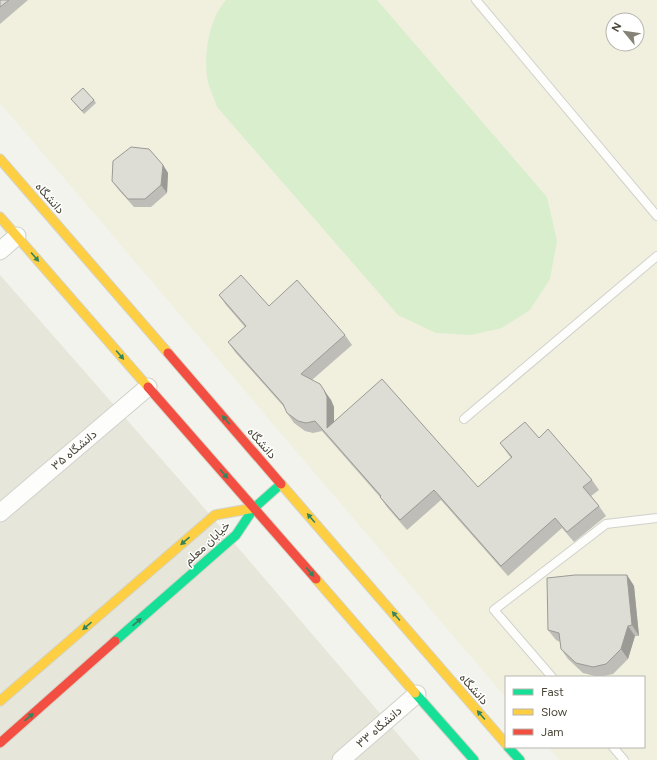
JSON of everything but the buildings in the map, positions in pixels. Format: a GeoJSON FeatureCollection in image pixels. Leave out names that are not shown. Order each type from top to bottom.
{"type":"FeatureCollection","features":[{"type":"Feature","properties":{"kind":"main road","name":"دانشگاه"},"geometry":{"type":"LineString","coordinates":[[0,159],[505,743]]}},
{"type":"Feature","properties":{"kind":"main road"},"geometry":{"type":"LineString","coordinates":[[0,217],[474,760]]}},
{"type":"Feature","properties":{"kind":"main road"},"geometry":{"type":"LineString","coordinates":[[254,508],[281,484]]}},
{"type":"Feature","properties":{"kind":"main road","name":"خیابان معلم"},"geometry":{"type":"LineString","coordinates":[[0,701],[101,619],[215,515],[254,508]]}},
{"type":"Feature","properties":{"kind":"main road","name":"خیابان معلم"},"geometry":{"type":"LineString","coordinates":[[0,742],[116,636],[236,535],[254,508]]}},
{"type":"Feature","properties":{"kind":"main road"},"geometry":{"type":"LineString","coordinates":[[509,748],[520,760]]}},
{"type":"Feature","properties":{"kind":"street"},"geometry":{"type":"LineString","coordinates":[[0,251],[17,236]]}},
{"type":"Feature","properties":{"kind":"street","name":"دانشگاه ۳۵"},"geometry":{"type":"LineString","coordinates":[[0,513],[148,387]]}},
{"type":"Feature","properties":{"kind":"street","name":"دانشگاه ۳۳"},"geometry":{"type":"LineString","coordinates":[[341,760],[417,694]]}},
{"type":"Feature","properties":{"kind":"lane"},"geometry":{"type":"LineString","coordinates":[[476,0],[657,216]]}},
{"type":"Feature","properties":{"kind":"lane"},"geometry":{"type":"LineString","coordinates":[[464,419],[657,256]]}},
{"type":"Feature","properties":{"kind":"lane"},"geometry":{"type":"LineString","coordinates":[[551,676],[494,610],[606,524],[657,518]]}},
{"type":"Feature","properties":{"kind":"lane"},"geometry":{"type":"LineString","coordinates":[[614,748],[624,760]]}},
{"type":"Feature","properties":{"kind":"shaded area"},"geometry":{"type":"Polygon","coordinates":[[[0,0],[657,0],[657,760],[559,760],[549,748],[645,748],[645,676],[505,676],[505,697],[0,103],[0,0]]]}},
{"type":"Feature","properties":{"kind":"shaded area"},"geometry":{"type":"Polygon","coordinates":[[[0,275],[199,502],[420,760],[0,760],[0,275]]]}},
{"type":"Feature","properties":{"kind":"green space"},"geometry":{"type":"Polygon","coordinates":[[[226,0],[377,0],[547,197],[557,241],[550,279],[530,310],[502,328],[471,335],[436,333],[398,315],[217,107],[208,81],[206,57],[209,36],[215,17],[226,0]]]}},
{"type":"Feature","properties":{"kind":"traffic: fast"},"geometry":{"type":"LineString","coordinates":[[254,508],[281,484]]}},
{"type":"Feature","properties":{"kind":"traffic: fast"},"geometry":{"type":"LineString","coordinates":[[115,641],[236,535],[254,508]]}},
{"type":"Feature","properties":{"kind":"traffic: fast"},"geometry":{"type":"LineString","coordinates":[[415,693],[474,760]]}},
{"type":"Feature","properties":{"kind":"traffic: fast"},"geometry":{"type":"LineString","coordinates":[[509,748],[520,760]]}},
{"type":"Feature","properties":{"kind":"traffic: slow"},"geometry":{"type":"LineString","coordinates":[[0,159],[168,353]]}},
{"type":"Feature","properties":{"kind":"traffic: slow"},"geometry":{"type":"LineString","coordinates":[[0,217],[148,387]]}},
{"type":"Feature","properties":{"kind":"traffic: slow"},"geometry":{"type":"LineString","coordinates":[[281,484],[505,743]]}},
{"type":"Feature","properties":{"kind":"traffic: slow"},"geometry":{"type":"LineString","coordinates":[[0,701],[215,515],[254,508]]}},
{"type":"Feature","properties":{"kind":"traffic: slow"},"geometry":{"type":"LineString","coordinates":[[316,579],[415,693]]}},
{"type":"Feature","properties":{"kind":"traffic: jam"},"geometry":{"type":"LineString","coordinates":[[168,353],[281,484]]}},
{"type":"Feature","properties":{"kind":"traffic: jam"},"geometry":{"type":"LineString","coordinates":[[148,387],[316,579]]}},
{"type":"Feature","properties":{"kind":"traffic: jam"},"geometry":{"type":"LineString","coordinates":[[0,743],[115,641]]}}]}
